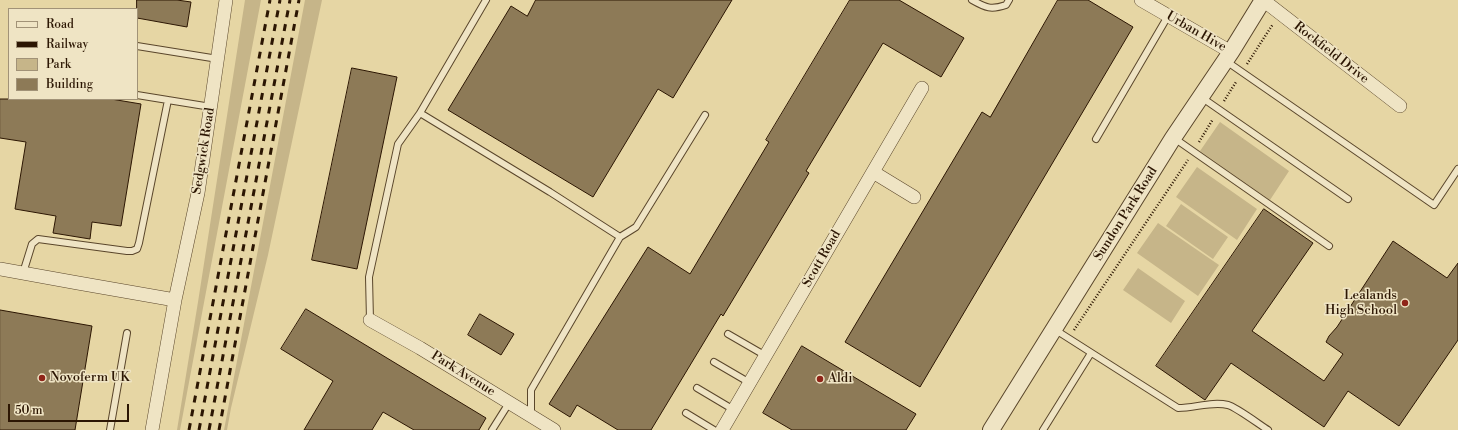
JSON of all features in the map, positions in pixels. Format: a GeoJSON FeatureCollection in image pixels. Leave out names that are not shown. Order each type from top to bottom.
{"type":"FeatureCollection","features":[{"type":"Feature","properties":{"kind":"street","name":"Sedgwick Road"},"geometry":{"type":"LineString","coordinates":[[152,430],[175,300],[198,193],[226,0]]}},
{"type":"Feature","properties":{"kind":"street","name":"Urban Hive"},"geometry":{"type":"LineString","coordinates":[[1141,0],[1168,16],[1228,57]]}},
{"type":"Feature","properties":{"kind":"street","name":"Rockfield Drive"},"geometry":{"type":"LineString","coordinates":[[1263,0],[1400,106]]}},
{"type":"Feature","properties":{"kind":"street","name":"Sundon Park Road"},"geometry":{"type":"LineString","coordinates":[[991,430],[1200,96],[1228,57],[1263,0]]}},
{"type":"Feature","properties":{"kind":"street","name":"Scott Road"},"geometry":{"type":"LineString","coordinates":[[722,430],[922,88]]}},
{"type":"Feature","properties":{"kind":"street"},"geometry":{"type":"LineString","coordinates":[[873,172],[914,198]]}},
{"type":"Feature","properties":{"kind":"street"},"geometry":{"type":"LineString","coordinates":[[0,268],[175,300]]}},
{"type":"Feature","properties":{"kind":"street","name":"Park Avenue"},"geometry":{"type":"LineString","coordinates":[[370,320],[420,348],[554,430]]}},
{"type":"Feature","properties":{"kind":"lane"},"geometry":{"type":"LineString","coordinates":[[370,320],[368,277],[398,144],[420,113],[486,0]]}},
{"type":"Feature","properties":{"kind":"lane"},"geometry":{"type":"LineString","coordinates":[[972,0],[986,8],[996,8],[1006,5],[1010,0]]}},
{"type":"Feature","properties":{"kind":"lane"},"geometry":{"type":"LineString","coordinates":[[1096,139],[1168,16]]}},
{"type":"Feature","properties":{"kind":"lane"},"geometry":{"type":"LineString","coordinates":[[138,46],[218,59]]}},
{"type":"Feature","properties":{"kind":"lane"},"geometry":{"type":"LineString","coordinates":[[1228,57],[1242,73],[1434,205],[1458,168]]}},
{"type":"Feature","properties":{"kind":"lane"},"geometry":{"type":"LineString","coordinates":[[138,95],[211,107]]}},
{"type":"Feature","properties":{"kind":"lane"},"geometry":{"type":"LineString","coordinates":[[1200,96],[1348,199]]}},
{"type":"Feature","properties":{"kind":"lane"},"geometry":{"type":"LineString","coordinates":[[23,273],[32,244],[38,239],[127,251],[137,249],[140,243],[168,100]]}},
{"type":"Feature","properties":{"kind":"lane"},"geometry":{"type":"LineString","coordinates":[[420,113],[550,192],[620,237]]}},
{"type":"Feature","properties":{"kind":"lane"},"geometry":{"type":"LineString","coordinates":[[532,417],[531,390],[620,237],[636,227],[705,115]]}},
{"type":"Feature","properties":{"kind":"lane"},"geometry":{"type":"LineString","coordinates":[[1174,138],[1329,246]]}},
{"type":"Feature","properties":{"kind":"lane"},"geometry":{"type":"LineString","coordinates":[[1054,329],[1178,408],[1190,408],[1214,404],[1229,405],[1268,430]]}},
{"type":"Feature","properties":{"kind":"lane"},"geometry":{"type":"LineString","coordinates":[[110,430],[127,334]]}},
{"type":"Feature","properties":{"kind":"lane"},"geometry":{"type":"LineString","coordinates":[[728,334],[766,356]]}},
{"type":"Feature","properties":{"kind":"lane"},"geometry":{"type":"LineString","coordinates":[[1043,430],[1091,353]]}},
{"type":"Feature","properties":{"kind":"lane"},"geometry":{"type":"LineString","coordinates":[[714,362],[750,383]]}},
{"type":"Feature","properties":{"kind":"lane"},"geometry":{"type":"LineString","coordinates":[[696,388],[734,410]]}},
{"type":"Feature","properties":{"kind":"lane"},"geometry":{"type":"LineString","coordinates":[[492,430],[509,403]]}},
{"type":"Feature","properties":{"kind":"lane"},"geometry":{"type":"LineString","coordinates":[[686,414],[714,430]]}},
{"type":"Feature","properties":{"kind":"path"},"geometry":{"type":"LineString","coordinates":[[1069,338],[1193,152],[1279,13]]}},
{"type":"Feature","properties":{"kind":"green space"},"geometry":{"type":"Polygon","coordinates":[[[245,0],[261,0],[180,430],[177,430],[198,302],[245,0]]]}},
{"type":"Feature","properties":{"kind":"green space"},"geometry":{"type":"Polygon","coordinates":[[[305,0],[322,0],[268,255],[227,430],[224,430],[305,0]]]}},
{"type":"Feature","properties":{"kind":"green space"},"geometry":{"type":"Polygon","coordinates":[[[1220,122],[1289,171],[1270,200],[1200,151],[1220,122]]]}},
{"type":"Feature","properties":{"kind":"green space"},"geometry":{"type":"Polygon","coordinates":[[[1197,167],[1257,209],[1237,240],[1176,197],[1197,167]]]}},
{"type":"Feature","properties":{"kind":"green space"},"geometry":{"type":"Polygon","coordinates":[[[1181,204],[1228,237],[1213,259],[1166,226],[1181,204]]]}},
{"type":"Feature","properties":{"kind":"green space"},"geometry":{"type":"Polygon","coordinates":[[[1158,223],[1219,265],[1198,296],[1137,253],[1158,223]]]}},
{"type":"Feature","properties":{"kind":"green space"},"geometry":{"type":"Polygon","coordinates":[[[1138,268],[1185,301],[1171,323],[1123,290],[1138,268]]]}},
{"type":"Feature","properties":{"kind":"building"},"geometry":{"type":"Polygon","coordinates":[[[137,0],[177,0],[191,2],[187,27],[138,18],[137,0]]]}},
{"type":"Feature","properties":{"kind":"building"},"geometry":{"type":"Polygon","coordinates":[[[536,0],[732,0],[673,98],[658,89],[593,197],[448,110],[511,6],[527,16],[536,0]]]}},
{"type":"Feature","properties":{"kind":"building"},"geometry":{"type":"Polygon","coordinates":[[[850,0],[899,0],[964,38],[941,77],[883,43],[806,171],[809,173],[723,316],[721,314],[651,430],[618,430],[577,405],[570,417],[549,404],[648,247],[690,274],[769,142],[766,140],[850,0]]]}},
{"type":"Feature","properties":{"kind":"building"},"geometry":{"type":"Polygon","coordinates":[[[1058,0],[1088,0],[1133,27],[920,387],[845,342],[982,112],[990,117],[1058,0]]]}},
{"type":"Feature","properties":{"kind":"building"},"geometry":{"type":"Polygon","coordinates":[[[352,68],[397,77],[357,269],[312,260],[352,68]]]}},
{"type":"Feature","properties":{"kind":"building"},"geometry":{"type":"Polygon","coordinates":[[[0,99],[117,100],[141,104],[121,226],[92,222],[90,239],[53,233],[56,216],[15,209],[26,142],[0,138],[0,99]]]}},
{"type":"Feature","properties":{"kind":"building","name":"Lealands High School"},"geometry":{"type":"Polygon","coordinates":[[[1264,209],[1313,243],[1252,331],[1324,381],[1343,354],[1326,342],[1393,241],[1447,278],[1458,263],[1458,340],[1399,426],[1348,391],[1324,427],[1231,363],[1205,400],[1156,366],[1264,209]]]}},
{"type":"Feature","properties":{"kind":"building"},"geometry":{"type":"Polygon","coordinates":[[[306,309],[486,418],[479,430],[414,430],[383,412],[372,430],[304,430],[333,381],[281,349],[306,309]]]}},
{"type":"Feature","properties":{"kind":"building","name":"Novoferm UK"},"geometry":{"type":"Polygon","coordinates":[[[0,310],[92,326],[75,430],[0,430],[0,310]]]}},
{"type":"Feature","properties":{"kind":"building"},"geometry":{"type":"Polygon","coordinates":[[[480,314],[514,334],[501,355],[468,335],[480,314]]]}},
{"type":"Feature","properties":{"kind":"building","name":"Aldi"},"geometry":{"type":"Polygon","coordinates":[[[802,346],[916,414],[906,430],[792,430],[763,413],[802,346]]]}},
{"type":"Feature","properties":{"kind":"railway"},"geometry":{"type":"LineString","coordinates":[[189,430],[270,0]]}},
{"type":"Feature","properties":{"kind":"railway"},"geometry":{"type":"LineString","coordinates":[[199,430],[280,0]]}},
{"type":"Feature","properties":{"kind":"railway"},"geometry":{"type":"LineString","coordinates":[[209,430],[290,0]]}},
{"type":"Feature","properties":{"kind":"railway"},"geometry":{"type":"LineString","coordinates":[[219,430],[299,0]]}},
{"type":"Feature","properties":{"kind":"place","name":"Lealands High School"},"geometry":{"type":"Point","coordinates":[1405,303]}},
{"type":"Feature","properties":{"kind":"place","name":"Novoferm UK"},"geometry":{"type":"Point","coordinates":[42,378]}},
{"type":"Feature","properties":{"kind":"place","name":"Aldi"},"geometry":{"type":"Point","coordinates":[820,379]}}]}
